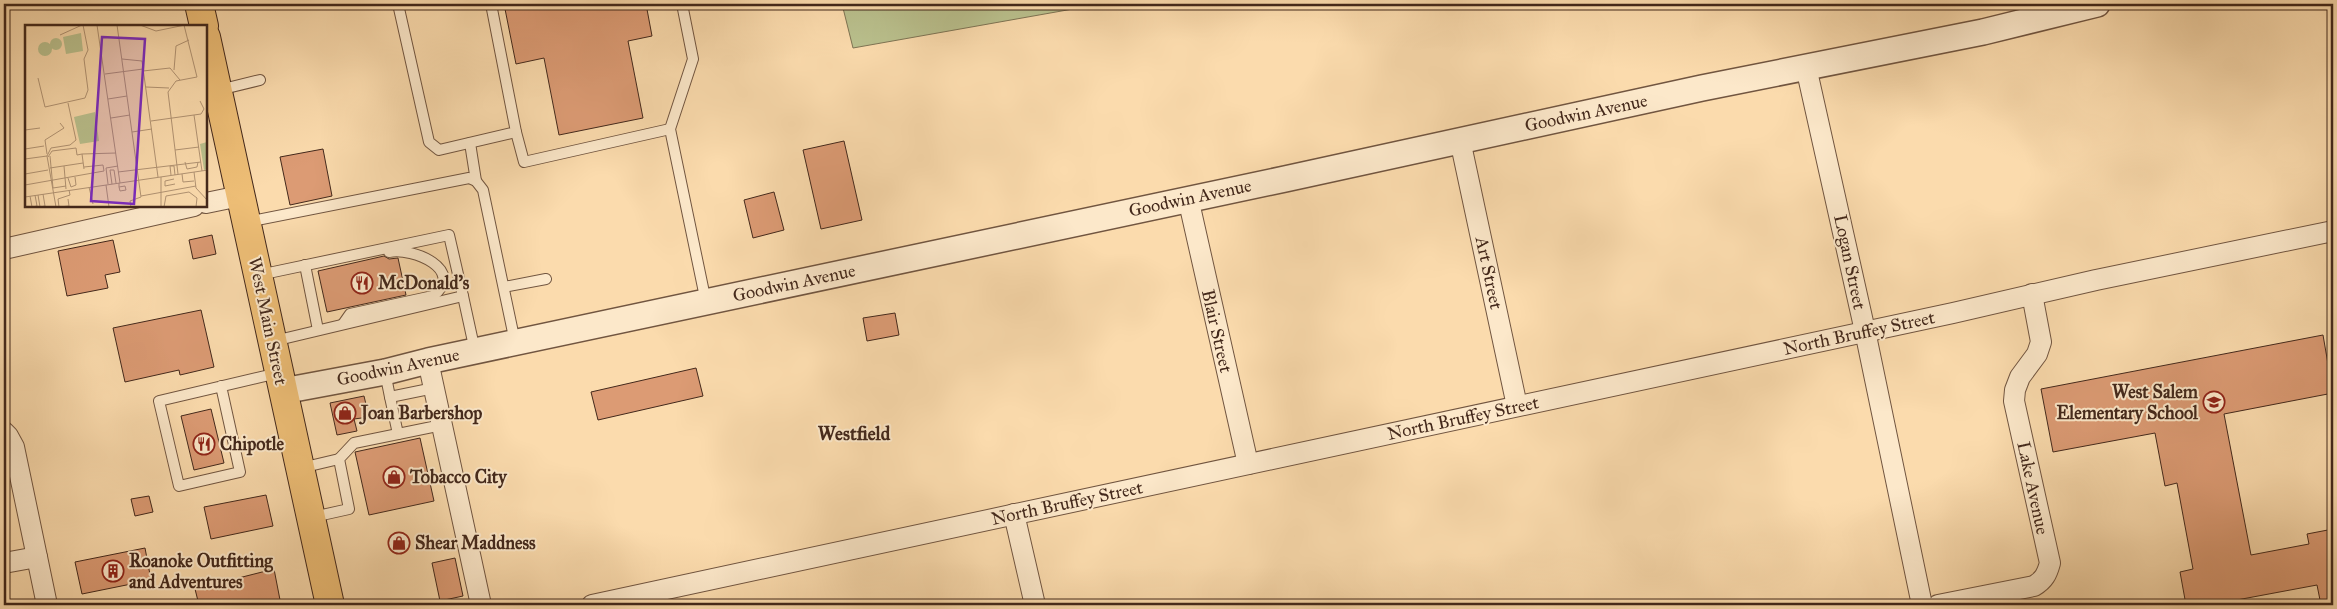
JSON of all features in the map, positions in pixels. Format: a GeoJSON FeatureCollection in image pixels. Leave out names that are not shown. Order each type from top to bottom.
{"type":"FeatureCollection","features":[{"type":"Feature","properties":{"kind":"main road"},"geometry":{"type":"LineString","coordinates":[[199,4],[204,25]]}},
{"type":"Feature","properties":{"kind":"main road","name":"West Main Street"},"geometry":{"type":"LineString","coordinates":[[208,46],[330,605]]}},
{"type":"Feature","properties":{"kind":"street","name":"Goodwin Avenue"},"geometry":{"type":"LineString","coordinates":[[281,382],[386,372],[428,360],[1460,140],[1806,67],[1983,32],[2098,4]]}},
{"type":"Feature","properties":{"kind":"street","name":"Logan Street"},"geometry":{"type":"LineString","coordinates":[[1806,67],[1922,605]]}},
{"type":"Feature","properties":{"kind":"street","name":"Art Street"},"geometry":{"type":"LineString","coordinates":[[1460,140],[1517,406]]}},
{"type":"Feature","properties":{"kind":"street"},"geometry":{"type":"LineString","coordinates":[[208,203],[240,196]]}},
{"type":"Feature","properties":{"kind":"street","name":"Blair Street"},"geometry":{"type":"LineString","coordinates":[[1188,198],[1248,464]]}},
{"type":"Feature","properties":{"kind":"street"},"geometry":{"type":"LineString","coordinates":[[4,249],[185,208]]}},
{"type":"Feature","properties":{"kind":"street","name":"North Bruffey Street"},"geometry":{"type":"LineString","coordinates":[[592,605],[2032,294],[2333,231]]}},
{"type":"Feature","properties":{"kind":"street","name":"Lake Avenue"},"geometry":{"type":"LineString","coordinates":[[1938,605],[2034,586],[2042,581],[2048,573],[2050,563],[2014,401],[2015,390],[2020,377],[2037,354],[2041,342],[2041,333],[2032,294]]}},
{"type":"Feature","properties":{"kind":"street"},"geometry":{"type":"LineString","coordinates":[[428,360],[481,605]]}},
{"type":"Feature","properties":{"kind":"street"},"geometry":{"type":"LineString","coordinates":[[4,432],[14,447],[47,605]]}},
{"type":"Feature","properties":{"kind":"street"},"geometry":{"type":"LineString","coordinates":[[1014,514],[1035,605]]}},
{"type":"Feature","properties":{"kind":"street"},"geometry":{"type":"LineString","coordinates":[[4,563],[37,557]]}},
{"type":"Feature","properties":{"kind":"lane"},"geometry":{"type":"LineString","coordinates":[[4,6],[9,4]]}},
{"type":"Feature","properties":{"kind":"lane"},"geometry":{"type":"LineString","coordinates":[[398,4],[429,142],[439,150],[516,132]]}},
{"type":"Feature","properties":{"kind":"lane"},"geometry":{"type":"LineString","coordinates":[[491,4],[516,132],[524,162],[670,129]]}},
{"type":"Feature","properties":{"kind":"lane"},"geometry":{"type":"LineString","coordinates":[[682,4],[693,59],[670,129],[706,302]]}},
{"type":"Feature","properties":{"kind":"lane"},"geometry":{"type":"LineString","coordinates":[[218,90],[260,80]]}},
{"type":"Feature","properties":{"kind":"lane"},"geometry":{"type":"LineString","coordinates":[[470,143],[476,181],[483,190],[516,342]]}},
{"type":"Feature","properties":{"kind":"lane"},"geometry":{"type":"LineString","coordinates":[[246,222],[435,183],[468,178],[476,181]]}},
{"type":"Feature","properties":{"kind":"lane"},"geometry":{"type":"LineString","coordinates":[[258,275],[448,235],[475,351]]}},
{"type":"Feature","properties":{"kind":"lane"},"geometry":{"type":"LineString","coordinates":[[319,262],[333,265],[397,251],[435,262],[441,271],[440,291],[433,296],[350,314],[343,324]]}},
{"type":"Feature","properties":{"kind":"lane"},"geometry":{"type":"LineString","coordinates":[[305,265],[318,330]]}},
{"type":"Feature","properties":{"kind":"lane"},"geometry":{"type":"LineString","coordinates":[[504,287],[546,279]]}},
{"type":"Feature","properties":{"kind":"lane"},"geometry":{"type":"LineString","coordinates":[[273,341],[463,296]]}},
{"type":"Feature","properties":{"kind":"lane"},"geometry":{"type":"LineString","coordinates":[[386,372],[398,434]]}},
{"type":"Feature","properties":{"kind":"lane"},"geometry":{"type":"LineString","coordinates":[[221,386],[240,472],[179,486],[159,401],[221,386],[281,382]]}},
{"type":"Feature","properties":{"kind":"lane"},"geometry":{"type":"LineString","coordinates":[[390,397],[434,388]]}},
{"type":"Feature","properties":{"kind":"lane"},"geometry":{"type":"LineString","coordinates":[[299,468],[339,459],[354,443],[442,425]]}},
{"type":"Feature","properties":{"kind":"lane"},"geometry":{"type":"LineString","coordinates":[[310,517],[349,509],[339,459]]}},
{"type":"Feature","properties":{"kind":"green space"},"geometry":{"type":"Polygon","coordinates":[[[842,4],[1101,4],[853,48],[842,4]]]}},
{"type":"Feature","properties":{"kind":"building"},"geometry":{"type":"Polygon","coordinates":[[[504,4],[646,4],[652,36],[628,41],[643,118],[559,135],[544,58],[516,64],[504,4]]]}},
{"type":"Feature","properties":{"kind":"building"},"geometry":{"type":"Polygon","coordinates":[[[844,141],[862,220],[821,229],[803,150],[844,141]]]}},
{"type":"Feature","properties":{"kind":"building"},"geometry":{"type":"Polygon","coordinates":[[[323,149],[332,196],[290,205],[280,157],[323,149]]]}},
{"type":"Feature","properties":{"kind":"building"},"geometry":{"type":"Polygon","coordinates":[[[774,192],[784,230],[753,238],[744,200],[774,192]]]}},
{"type":"Feature","properties":{"kind":"building"},"geometry":{"type":"Polygon","coordinates":[[[212,235],[216,254],[193,259],[189,240],[212,235]]]}},
{"type":"Feature","properties":{"kind":"building"},"geometry":{"type":"Polygon","coordinates":[[[113,240],[120,272],[105,275],[108,288],[67,296],[58,251],[113,240]]]}},
{"type":"Feature","properties":{"kind":"building","name":"McDonald's"},"geometry":{"type":"Polygon","coordinates":[[[384,256],[389,259],[398,258],[406,295],[327,312],[318,271],[384,256]]]}},
{"type":"Feature","properties":{"kind":"building"},"geometry":{"type":"Polygon","coordinates":[[[201,310],[214,367],[180,375],[179,370],[125,382],[113,328],[201,310]]]}},
{"type":"Feature","properties":{"kind":"building"},"geometry":{"type":"Polygon","coordinates":[[[895,313],[899,335],[867,341],[863,318],[895,313]]]}},
{"type":"Feature","properties":{"kind":"building"},"geometry":{"type":"Polygon","coordinates":[[[2323,335],[2333,393],[2224,414],[2251,555],[2309,544],[2307,534],[2333,529],[2333,605],[2321,605],[2317,585],[2210,605],[2186,605],[2180,572],[2193,569],[2177,483],[2165,486],[2155,433],[2053,452],[2041,389],[2323,335]]]}},
{"type":"Feature","properties":{"kind":"building"},"geometry":{"type":"Polygon","coordinates":[[[696,368],[703,396],[598,420],[591,392],[696,368]]]}},
{"type":"Feature","properties":{"kind":"building"},"geometry":{"type":"Polygon","coordinates":[[[364,396],[369,417],[354,419],[357,431],[337,435],[330,403],[364,396]]]}},
{"type":"Feature","properties":{"kind":"building"},"geometry":{"type":"Polygon","coordinates":[[[211,409],[224,463],[194,470],[181,416],[211,409]]]}},
{"type":"Feature","properties":{"kind":"building","name":"Tobacco City"},"geometry":{"type":"Polygon","coordinates":[[[420,438],[434,501],[369,515],[355,452],[420,438]]]}},
{"type":"Feature","properties":{"kind":"building"},"geometry":{"type":"Polygon","coordinates":[[[266,495],[273,526],[211,539],[204,507],[266,495]]]}},
{"type":"Feature","properties":{"kind":"building"},"geometry":{"type":"Polygon","coordinates":[[[149,496],[153,512],[135,516],[131,499],[149,496]]]}},
{"type":"Feature","properties":{"kind":"building","name":"Roanoke Outfitting and Adventures"},"geometry":{"type":"Polygon","coordinates":[[[145,548],[151,580],[82,594],[75,562],[145,548]]]}},
{"type":"Feature","properties":{"kind":"building"},"geometry":{"type":"Polygon","coordinates":[[[455,558],[463,596],[440,601],[432,563],[455,558]]]}},
{"type":"Feature","properties":{"kind":"building"},"geometry":{"type":"Polygon","coordinates":[[[274,569],[281,605],[199,605],[195,589],[274,569]]]}},
{"type":"Feature","properties":{"kind":"place","name":"McDonald's"},"geometry":{"type":"Point","coordinates":[362,283]}},
{"type":"Feature","properties":{"kind":"place","name":"West Salem Elementary School"},"geometry":{"type":"Point","coordinates":[2214,402]}},
{"type":"Feature","properties":{"kind":"place","name":"Joan Barbershop"},"geometry":{"type":"Point","coordinates":[345,413]}},
{"type":"Feature","properties":{"kind":"place","name":"Chipotle"},"geometry":{"type":"Point","coordinates":[204,444]}},
{"type":"Feature","properties":{"kind":"place","name":"Tobacco City"},"geometry":{"type":"Point","coordinates":[394,477]}},
{"type":"Feature","properties":{"kind":"place","name":"Shear Maddness"},"geometry":{"type":"Point","coordinates":[399,543]}},
{"type":"Feature","properties":{"kind":"place","name":"Roanoke Outfitting and Adventures"},"geometry":{"type":"Point","coordinates":[113,571]}},
{"type":"Feature","properties":{"kind":"district","name":"Westfield"},"geometry":{"type":"Point","coordinates":[854,433]}}]}
